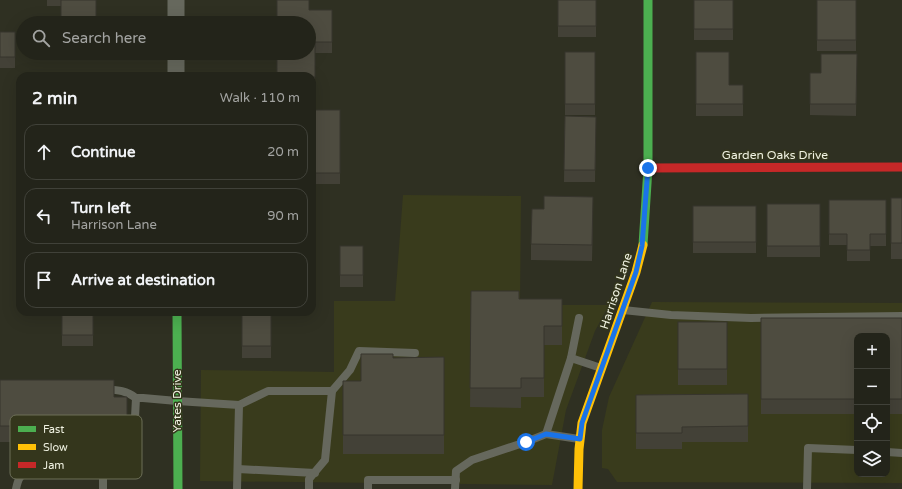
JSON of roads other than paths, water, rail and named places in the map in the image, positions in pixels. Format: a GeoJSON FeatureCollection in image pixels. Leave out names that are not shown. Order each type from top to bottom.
{"type":"FeatureCollection","features":[{"type":"Feature","properties":{"kind":"street"},"geometry":{"type":"LineString","coordinates":[[176,0],[176,16]]}},
{"type":"Feature","properties":{"kind":"street","name":"Harrison Lane"},"geometry":{"type":"LineString","coordinates":[[578,489],[582,423],[636,272],[642,246],[648,168],[648,0]]}},
{"type":"Feature","properties":{"kind":"street"},"geometry":{"type":"LineString","coordinates":[[176,60],[176,72]]}},
{"type":"Feature","properties":{"kind":"street","name":"Garden Oaks Drive"},"geometry":{"type":"LineString","coordinates":[[648,168],[902,167]]}},
{"type":"Feature","properties":{"kind":"street","name":"Yates Drive"},"geometry":{"type":"LineString","coordinates":[[177,316],[178,489]]}},
{"type":"Feature","properties":{"kind":"lane"},"geometry":{"type":"LineString","coordinates":[[623,310],[671,315],[751,318],[902,316]]}},
{"type":"Feature","properties":{"kind":"lane"},"geometry":{"type":"LineString","coordinates":[[546,434],[571,358],[579,318]]}},
{"type":"Feature","properties":{"kind":"lane"},"geometry":{"type":"LineString","coordinates":[[309,489],[310,479],[325,460],[332,391],[350,370],[359,352],[414,353]]}},
{"type":"Feature","properties":{"kind":"lane"},"geometry":{"type":"LineString","coordinates":[[571,358],[602,369]]}},
{"type":"Feature","properties":{"kind":"lane"},"geometry":{"type":"LineString","coordinates":[[97,389],[121,390],[136,398],[177,402],[239,405],[268,391],[332,391]]}},
{"type":"Feature","properties":{"kind":"lane"},"geometry":{"type":"LineString","coordinates":[[135,415],[136,398]]}},
{"type":"Feature","properties":{"kind":"lane"},"geometry":{"type":"LineString","coordinates":[[237,489],[239,405]]}},
{"type":"Feature","properties":{"kind":"lane"},"geometry":{"type":"LineString","coordinates":[[455,489],[456,471],[472,460],[546,434],[580,439]]}},
{"type":"Feature","properties":{"kind":"lane"},"geometry":{"type":"LineString","coordinates":[[807,489],[808,448],[854,450]]}},
{"type":"Feature","properties":{"kind":"lane"},"geometry":{"type":"LineString","coordinates":[[890,452],[902,453]]}},
{"type":"Feature","properties":{"kind":"lane"},"geometry":{"type":"LineString","coordinates":[[238,469],[315,473]]}},
{"type":"Feature","properties":{"kind":"lane"},"geometry":{"type":"LineString","coordinates":[[16,489],[18,479]]}},
{"type":"Feature","properties":{"kind":"lane"},"geometry":{"type":"LineString","coordinates":[[368,489],[368,480],[456,480]]}}]}
